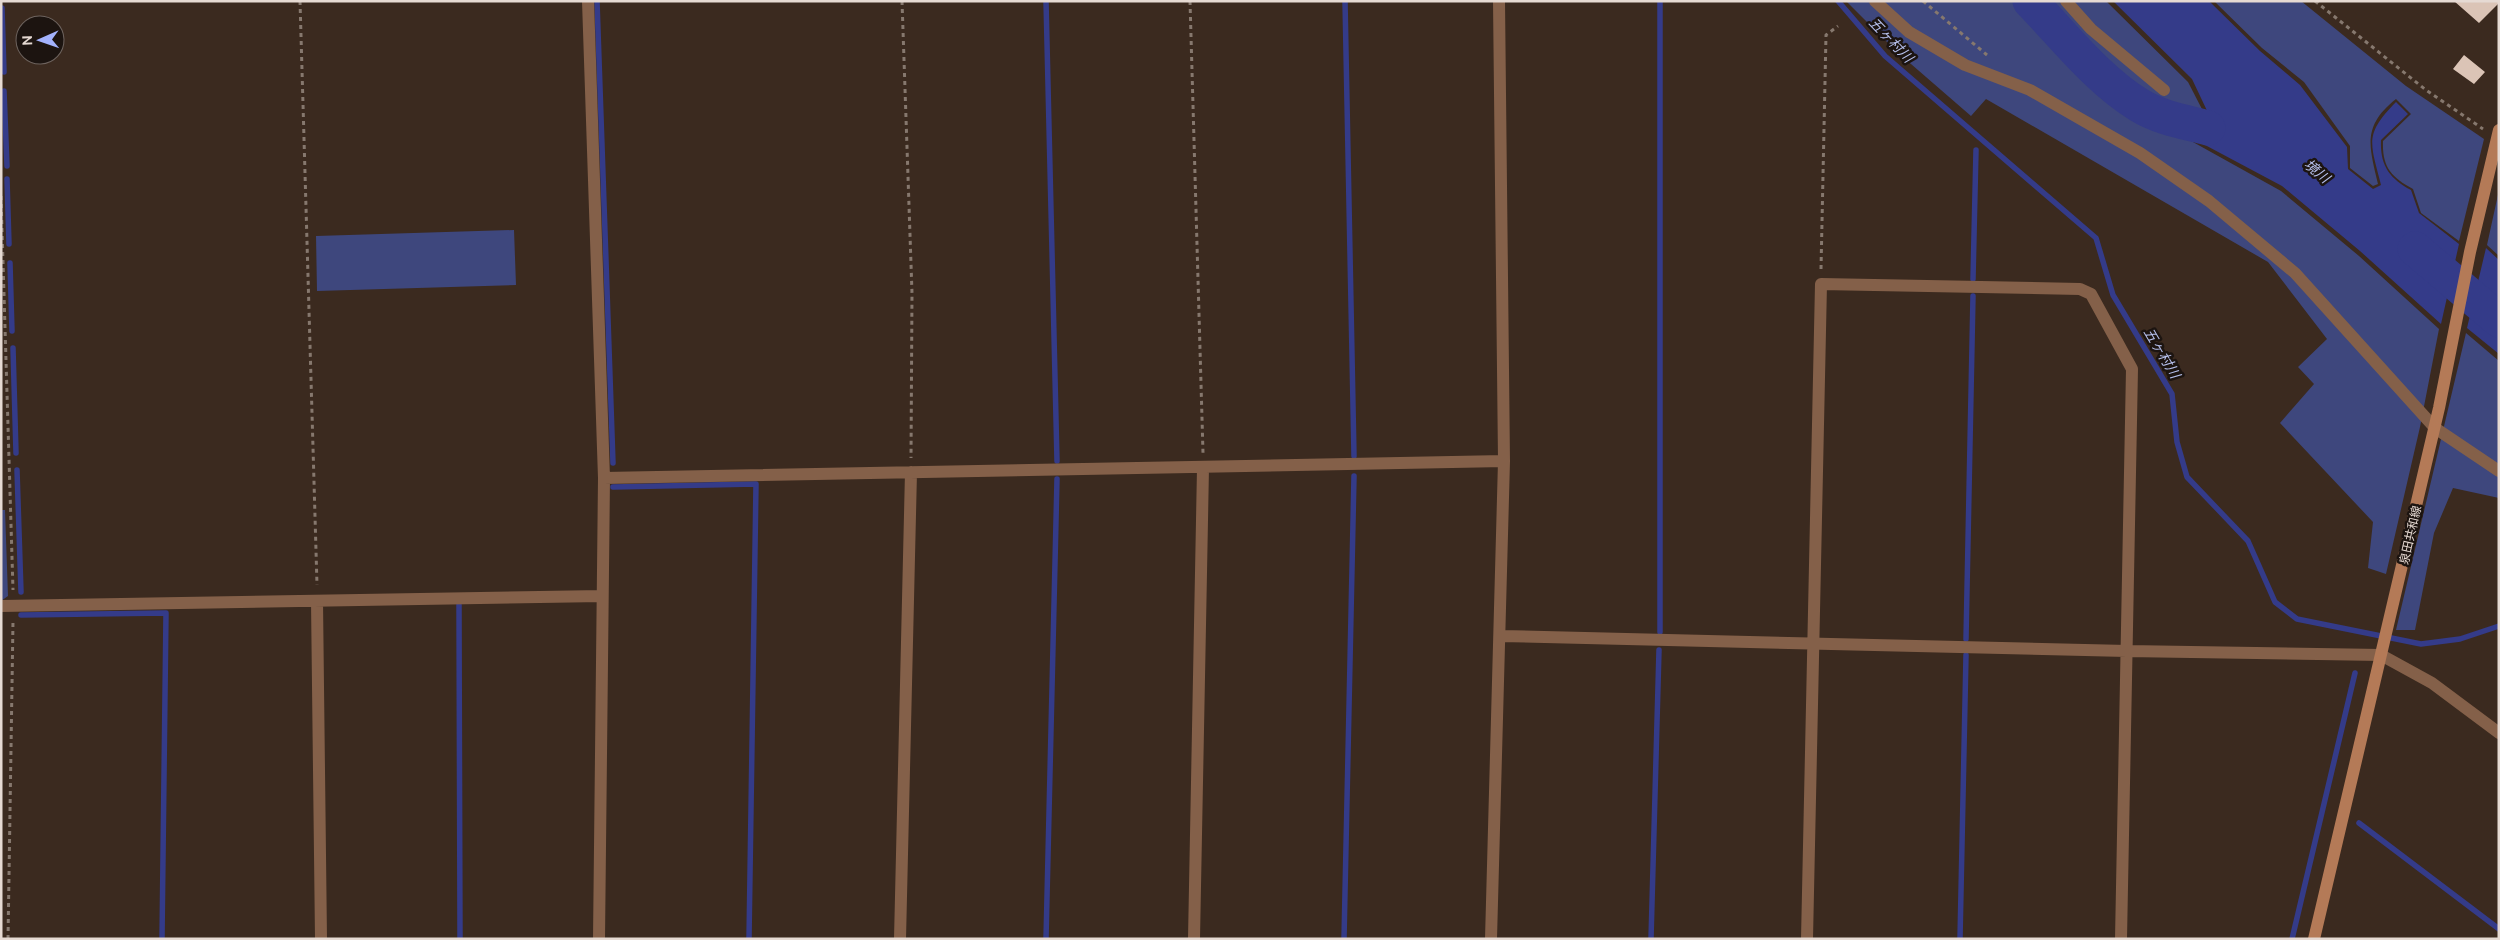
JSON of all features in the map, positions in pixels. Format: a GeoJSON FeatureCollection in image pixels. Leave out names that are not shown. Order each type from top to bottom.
{"type":"FeatureCollection","features":[{"type":"Feature","properties":{"kind":"main road","name":"泉田共和線"},"geometry":{"type":"LineString","coordinates":[[2314,939],[2440,408],[2470,252],[2498,137]]}},
{"type":"Feature","properties":{"kind":"street"},"geometry":{"type":"LineString","coordinates":[[588,1],[604,478],[600,939]]}},
{"type":"Feature","properties":{"kind":"street"},"geometry":{"type":"LineString","coordinates":[[1491,939],[1504,461],[1499,1]]}},
{"type":"Feature","properties":{"kind":"street"},"geometry":{"type":"LineString","coordinates":[[1875,1],[1910,32],[1965,65],[2030,90],[2140,153],[2209,201],[2295,273],[2435,428],[2499,471]]}},
{"type":"Feature","properties":{"kind":"street"},"geometry":{"type":"LineString","coordinates":[[2066,1],[2091,29],[2164,90]]}},
{"type":"Feature","properties":{"kind":"street"},"geometry":{"type":"LineString","coordinates":[[1807,939],[1821,284],[2080,289],[2091,294],[2132,369],[2121,939]]}},
{"type":"Feature","properties":{"kind":"street"},"geometry":{"type":"LineString","coordinates":[[604,478],[1504,461]]}},
{"type":"Feature","properties":{"kind":"street"},"geometry":{"type":"LineString","coordinates":[[1194,939],[1204,468]]}},
{"type":"Feature","properties":{"kind":"street"},"geometry":{"type":"LineString","coordinates":[[900,939],[911,472]]}},
{"type":"Feature","properties":{"kind":"street"},"geometry":{"type":"LineString","coordinates":[[7,606],[602,596]]}},
{"type":"Feature","properties":{"kind":"street"},"geometry":{"type":"LineString","coordinates":[[317,601],[321,939]]}},
{"type":"Feature","properties":{"kind":"street"},"geometry":{"type":"LineString","coordinates":[[1500,636],[2127,651],[2382,652],[2432,682],[2499,733]]}},
{"type":"Feature","properties":{"kind":"path"},"geometry":{"type":"LineString","coordinates":[[300,1],[317,601]]}},
{"type":"Feature","properties":{"kind":"path"},"geometry":{"type":"LineString","coordinates":[[902,1],[912,293],[911,472]]}},
{"type":"Feature","properties":{"kind":"path"},"geometry":{"type":"LineString","coordinates":[[1190,1],[1204,468]]}},
{"type":"Feature","properties":{"kind":"path"},"geometry":{"type":"LineString","coordinates":[[1922,1],[1991,59]]}},
{"type":"Feature","properties":{"kind":"path"},"geometry":{"type":"LineString","coordinates":[[2314,1],[2426,90],[2498,137]]}},
{"type":"Feature","properties":{"kind":"path"},"geometry":{"type":"LineString","coordinates":[[1821,284],[1826,35],[1838,26]]}},
{"type":"Feature","properties":{"kind":"path"},"geometry":{"type":"LineString","coordinates":[[1,196],[7,606],[8,939]]}},
{"type":"Feature","properties":{"kind":"shaded area"},"geometry":{"type":"Polygon","coordinates":[[[1846,1],[2106,1],[2188,82],[2204,113],[2166,104],[2157,122],[2281,191],[2359,256],[2439,329],[2420,427],[2386,574],[2368,568],[2373,522],[2280,423],[2314,384],[2298,367],[2327,339],[2268,262],[1986,99],[1971,116],[1896,51],[1846,1]]]}},
{"type":"Feature","properties":{"kind":"shaded area"},"geometry":{"type":"Polygon","coordinates":[[[2214,1],[2301,1],[2406,86],[2484,139],[2459,241],[2421,213],[2413,189],[2399,180],[2386,164],[2383,141],[2411,114],[2396,99],[2385,109],[2373,128],[2371,148],[2378,184],[2373,186],[2350,168],[2350,146],[2304,82],[2262,48],[2214,1]]]}},
{"type":"Feature","properties":{"kind":"shaded area"},"geometry":{"type":"Polygon","coordinates":[[[2499,190],[2499,256],[2487,245],[2499,190]]]}},
{"type":"Feature","properties":{"kind":"shaded area"},"geometry":{"type":"Polygon","coordinates":[[[514,230],[516,285],[317,291],[316,236],[514,230]]]}},
{"type":"Feature","properties":{"kind":"shaded area"},"geometry":{"type":"Polygon","coordinates":[[[2466,333],[2499,361],[2499,498],[2453,488],[2434,533],[2415,630],[2396,630],[2466,333]]]}},
{"type":"Feature","properties":{"kind":"shaded area"},"geometry":{"type":"Polygon","coordinates":[[[1,510],[5,510],[8,596],[1,601],[1,510]]]}},
{"type":"Feature","properties":{"kind":"water"},"geometry":{"type":"Polygon","coordinates":[[[2113,1],[2209,1],[2260,51],[2300,85],[2347,147],[2348,169],[2373,189],[2381,185],[2374,159],[2372,140],[2374,132],[2385,113],[2396,102],[2408,114],[2381,140],[2384,164],[2397,181],[2411,190],[2419,213],[2459,244],[2441,324],[2360,251],[2282,186],[2160,121],[2167,107],[2210,117],[2192,79],[2113,1]]]}},
{"type":"Feature","properties":{"kind":"water"},"geometry":{"type":"Polygon","coordinates":[[[2486,248],[2499,260],[2499,354],[2467,328],[2486,248]]]}},
{"type":"Feature","properties":{"kind":"building"},"geometry":{"type":"Polygon","coordinates":[[[2454,1],[2499,1],[2499,3],[2479,23],[2454,1]]]}},
{"type":"Feature","properties":{"kind":"building"},"geometry":{"type":"Polygon","coordinates":[[[2464,55],[2485,72],[2474,84],[2453,69],[2464,55]]]}},
{"type":"Feature","properties":{"kind":"waterway"},"geometry":{"type":"LineString","coordinates":[[597,1],[613,463]]}},
{"type":"Feature","properties":{"kind":"waterway"},"geometry":{"type":"LineString","coordinates":[[1046,1],[1057,461]]}},
{"type":"Feature","properties":{"kind":"waterway"},"geometry":{"type":"LineString","coordinates":[[1345,1],[1354,456]]}},
{"type":"Feature","properties":{"kind":"waterway"},"geometry":{"type":"LineString","coordinates":[[1660,1],[1660,632]]}},
{"type":"Feature","properties":{"kind":"waterway","name":"五ヶ村川"},"geometry":{"type":"LineString","coordinates":[[1838,1],[1885,56],[2096,238],[2113,295],[2172,394],[2177,442],[2187,477],[2248,541],[2275,602],[2297,619],[2421,644],[2460,639],[2499,626]]}},
{"type":"Feature","properties":{"kind":"waterway"},"geometry":{"type":"LineString","coordinates":[[2030,1],[2095,70],[2124,95],[2155,113],[2208,128]]}},
{"type":"Feature","properties":{"kind":"waterway"},"geometry":{"type":"LineString","coordinates":[[2,8],[4,72]]}},
{"type":"Feature","properties":{"kind":"waterway"},"geometry":{"type":"LineString","coordinates":[[4,91],[7,166]]}},
{"type":"Feature","properties":{"kind":"waterway"},"geometry":{"type":"LineString","coordinates":[[1973,279],[1976,150]]}},
{"type":"Feature","properties":{"kind":"waterway"},"geometry":{"type":"LineString","coordinates":[[7,179],[9,244]]}},
{"type":"Feature","properties":{"kind":"waterway","name":"境川"},"geometry":{"type":"LineString","coordinates":[[2415,249],[2499,320]]}},
{"type":"Feature","properties":{"kind":"waterway"},"geometry":{"type":"LineString","coordinates":[[10,263],[12,331]]}},
{"type":"Feature","properties":{"kind":"waterway"},"geometry":{"type":"LineString","coordinates":[[1966,639],[1973,296]]}},
{"type":"Feature","properties":{"kind":"waterway"},"geometry":{"type":"LineString","coordinates":[[13,348],[16,453]]}},
{"type":"Feature","properties":{"kind":"waterway"},"geometry":{"type":"LineString","coordinates":[[17,470],[21,592]]}},
{"type":"Feature","properties":{"kind":"waterway"},"geometry":{"type":"LineString","coordinates":[[1344,939],[1354,476]]}},
{"type":"Feature","properties":{"kind":"waterway"},"geometry":{"type":"LineString","coordinates":[[1046,939],[1057,479]]}},
{"type":"Feature","properties":{"kind":"waterway"},"geometry":{"type":"LineString","coordinates":[[613,487],[756,484],[749,939]]}},
{"type":"Feature","properties":{"kind":"waterway"},"geometry":{"type":"LineString","coordinates":[[459,605],[460,939]]}},
{"type":"Feature","properties":{"kind":"waterway"},"geometry":{"type":"LineString","coordinates":[[21,615],[166,613],[162,939]]}},
{"type":"Feature","properties":{"kind":"waterway"},"geometry":{"type":"LineString","coordinates":[[1651,939],[1659,650]]}},
{"type":"Feature","properties":{"kind":"waterway"},"geometry":{"type":"LineString","coordinates":[[1960,939],[1966,655]]}},
{"type":"Feature","properties":{"kind":"waterway"},"geometry":{"type":"LineString","coordinates":[[2292,939],[2355,673]]}},
{"type":"Feature","properties":{"kind":"waterway"},"geometry":{"type":"LineString","coordinates":[[2359,823],[2499,929]]}}]}
